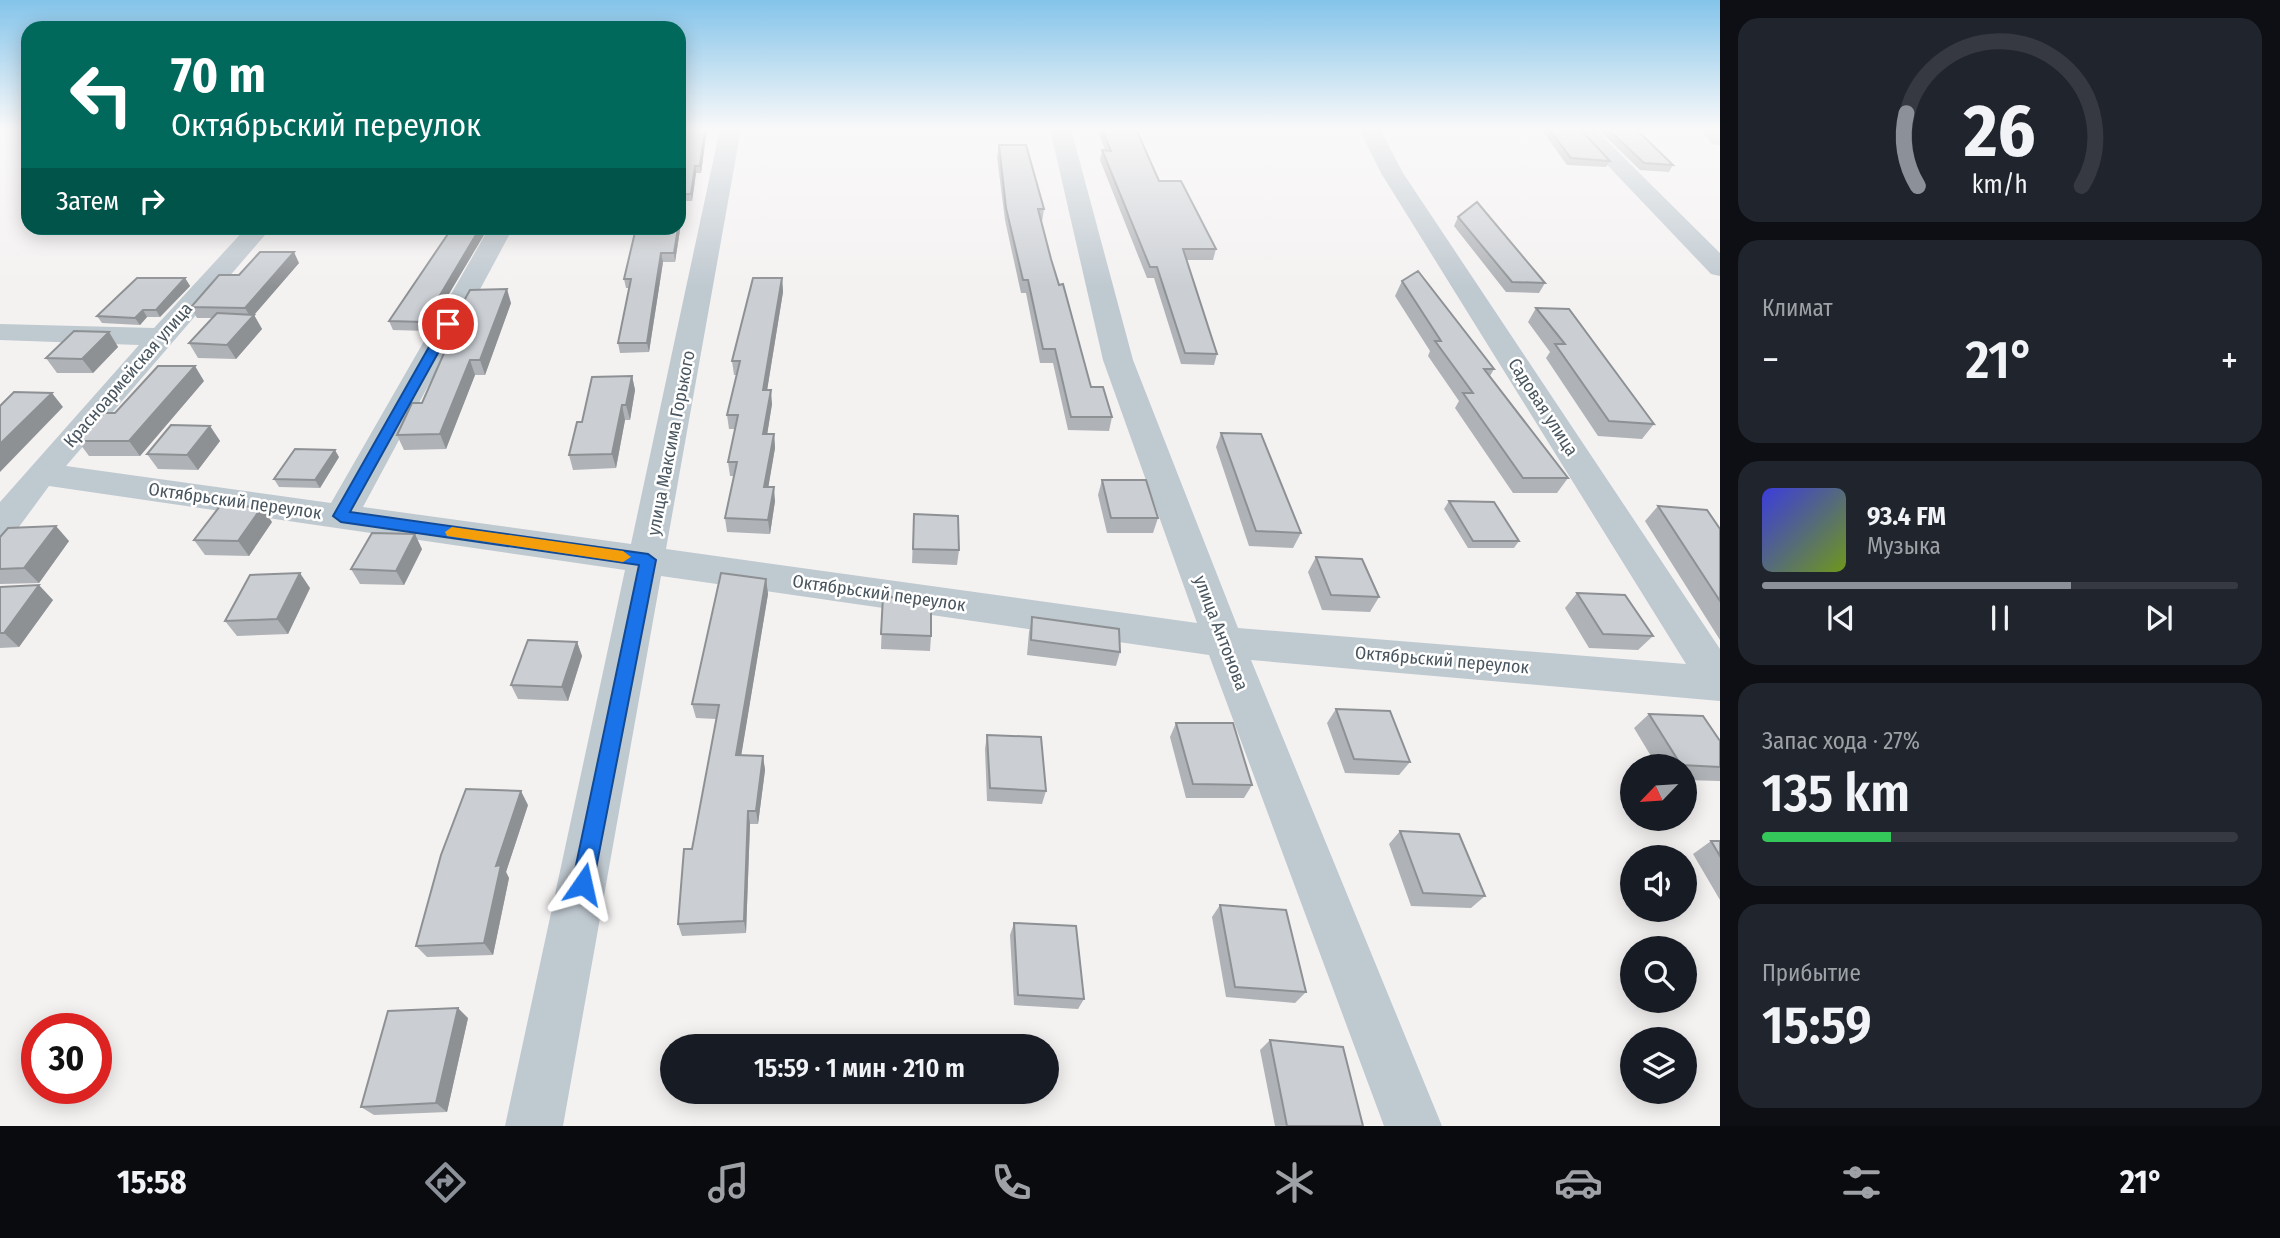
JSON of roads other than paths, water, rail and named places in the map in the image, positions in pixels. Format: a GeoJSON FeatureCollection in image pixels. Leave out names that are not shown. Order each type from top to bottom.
{"type":"FeatureCollection","features":[{"type":"Feature","properties":{"kind":"street","name":"улица Максима Горького"},"geometry":{"type":"LineString","coordinates":[[534,1126],[721,182]]}},
{"type":"Feature","properties":{"kind":"street","name":"улица Антонова"},"geometry":{"type":"LineString","coordinates":[[1073,182],[1118,360],[1224,642],[1413,1126]]}},
{"type":"Feature","properties":{"kind":"street","name":"Садовая улица"},"geometry":{"type":"LineString","coordinates":[[1397,182],[1720,684]]}},
{"type":"Feature","properties":{"kind":"street"},"geometry":{"type":"LineString","coordinates":[[1634,182],[1720,268]]}},
{"type":"Feature","properties":{"kind":"street","name":"Красноармейская улица"},"geometry":{"type":"LineString","coordinates":[[0,526],[41,474],[253,235]]}},
{"type":"Feature","properties":{"kind":"street"},"geometry":{"type":"LineString","coordinates":[[341,516],[497,235]]}},
{"type":"Feature","properties":{"kind":"street"},"geometry":{"type":"LineString","coordinates":[[0,332],[161,337]]}},
{"type":"Feature","properties":{"kind":"street","name":"Октябрьский переулок"},"geometry":{"type":"LineString","coordinates":[[41,474],[1224,642],[1720,684]]}}]}
